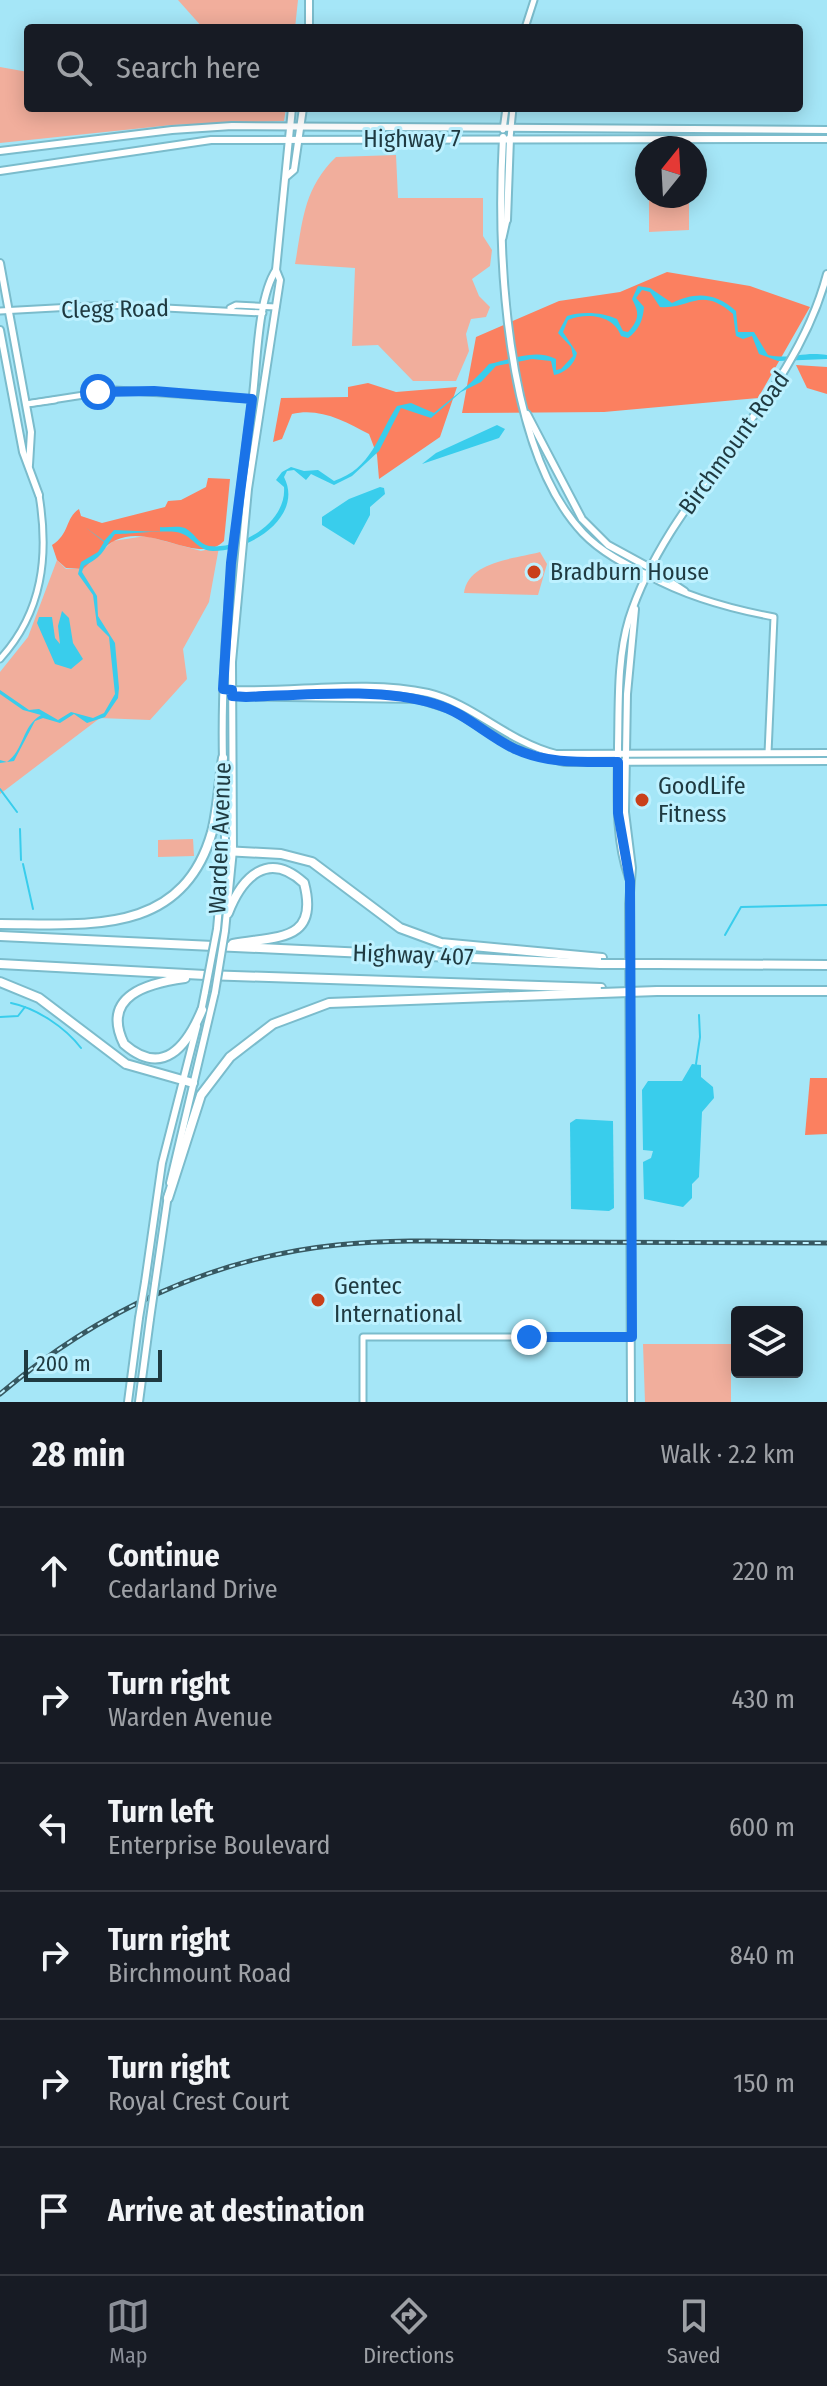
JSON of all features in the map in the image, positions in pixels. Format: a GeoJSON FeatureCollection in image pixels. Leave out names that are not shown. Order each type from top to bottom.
{"type":"FeatureCollection","features":[{"type":"Feature","properties":{"kind":"highway"},"geometry":{"type":"LineString","coordinates":[[0,924],[118,922],[158,906],[179,890],[204,852],[214,821],[223,758]]}},
{"type":"Feature","properties":{"kind":"highway"},"geometry":{"type":"LineString","coordinates":[[229,850],[281,854],[312,862],[400,928],[441,943],[601,961]]}},
{"type":"Feature","properties":{"kind":"highway"},"geometry":{"type":"LineString","coordinates":[[219,947],[290,935],[299,930],[307,915],[304,883],[293,873],[279,868],[262,870],[244,880],[228,913]]}},
{"type":"Feature","properties":{"kind":"highway","name":"Highway 407"},"geometry":{"type":"LineString","coordinates":[[0,936],[658,964],[827,965]]}},
{"type":"Feature","properties":{"kind":"highway","name":"Highway 407"},"geometry":{"type":"LineString","coordinates":[[0,964],[601,990],[827,991]]}},
{"type":"Feature","properties":{"kind":"highway"},"geometry":{"type":"LineString","coordinates":[[202,1010],[184,1046],[169,1055],[143,1057],[124,1044],[120,1034],[118,1017],[126,999],[139,988],[205,975]]}},
{"type":"Feature","properties":{"kind":"highway"},"geometry":{"type":"LineString","coordinates":[[0,982],[39,998],[126,1064],[193,1083]]}},
{"type":"Feature","properties":{"kind":"highway"},"geometry":{"type":"LineString","coordinates":[[168,1198],[201,1095],[230,1057],[273,1024],[329,1003],[601,990]]}},
{"type":"Feature","properties":{"kind":"main road"},"geometry":{"type":"LineString","coordinates":[[309,24],[311,1]]}},
{"type":"Feature","properties":{"kind":"main road","name":"Warden Avenue"},"geometry":{"type":"LineString","coordinates":[[139,1402],[168,1198],[215,992],[229,850],[223,758],[223,693],[231,563],[264,310],[270,279],[276,270],[291,112]]}},
{"type":"Feature","properties":{"kind":"main road","name":"Warden Avenue"},"geometry":{"type":"LineString","coordinates":[[287,176],[294,170],[302,112]]}},
{"type":"Feature","properties":{"kind":"main road","name":"Highway 7"},"geometry":{"type":"LineString","coordinates":[[0,151],[172,130],[289,126],[506,134],[827,139]]}},
{"type":"Feature","properties":{"kind":"main road","name":"Highway 7"},"geometry":{"type":"LineString","coordinates":[[0,171],[196,142],[827,130]]}},
{"type":"Feature","properties":{"kind":"main road"},"geometry":{"type":"LineString","coordinates":[[506,134],[507,220]]}},
{"type":"Feature","properties":{"kind":"main road"},"geometry":{"type":"LineString","coordinates":[[506,134],[503,238],[512,354],[527,414],[582,519],[608,545],[650,572]]}},
{"type":"Feature","properties":{"kind":"main road"},"geometry":{"type":"LineString","coordinates":[[0,263],[4,311],[26,404],[31,439],[29,465]]}},
{"type":"Feature","properties":{"kind":"main road","name":"Warden Avenue"},"geometry":{"type":"LineString","coordinates":[[128,1402],[162,1163],[181,1081],[228,913],[232,693],[241,561],[280,280],[276,270]]}},
{"type":"Feature","properties":{"kind":"main road","name":"Birchmount Road"},"geometry":{"type":"LineString","coordinates":[[631,1402],[630,881],[618,813],[622,758],[622,652],[630,616],[650,572],[689,505],[779,385],[814,313],[827,274]]}},
{"type":"Feature","properties":{"kind":"main road"},"geometry":{"type":"LineString","coordinates":[[0,330],[21,442],[39,495]]}},
{"type":"Feature","properties":{"kind":"main road"},"geometry":{"type":"LineString","coordinates":[[15,405],[26,404]]}},
{"type":"Feature","properties":{"kind":"main road"},"geometry":{"type":"LineString","coordinates":[[21,442],[31,439]]}},
{"type":"Feature","properties":{"kind":"main road"},"geometry":{"type":"LineString","coordinates":[[223,693],[400,689],[429,693],[456,703],[527,746],[556,754],[827,761]]}},
{"type":"Feature","properties":{"kind":"main road"},"geometry":{"type":"LineString","coordinates":[[622,758],[827,753]]}},
{"type":"Feature","properties":{"kind":"street"},"geometry":{"type":"LineString","coordinates":[[526,24],[534,0]]}},
{"type":"Feature","properties":{"kind":"street"},"geometry":{"type":"LineString","coordinates":[[506,112],[506,134]]}},
{"type":"Feature","properties":{"kind":"street"},"geometry":{"type":"LineString","coordinates":[[506,134],[512,112]]}},
{"type":"Feature","properties":{"kind":"street"},"geometry":{"type":"LineString","coordinates":[[503,238],[507,220]]}},
{"type":"Feature","properties":{"kind":"street","name":"Clegg Road"},"geometry":{"type":"LineString","coordinates":[[4,311],[109,305],[230,309],[236,305],[275,311]]}},
{"type":"Feature","properties":{"kind":"street"},"geometry":{"type":"LineString","coordinates":[[26,404],[116,390],[252,399]]}},
{"type":"Feature","properties":{"kind":"street"},"geometry":{"type":"LineString","coordinates":[[0,659],[15,641],[29,613],[43,571],[45,545],[39,495]]}},
{"type":"Feature","properties":{"kind":"street"},"geometry":{"type":"LineString","coordinates":[[650,572],[722,606],[774,617],[768,753]]}},
{"type":"Feature","properties":{"kind":"street"},"geometry":{"type":"LineString","coordinates":[[363,1402],[363,1337],[632,1337]]}},
{"type":"Feature","properties":{"kind":"shaded area"},"geometry":{"type":"Polygon","coordinates":[[[178,0],[298,0],[295,24],[199,24],[178,0]]]}},
{"type":"Feature","properties":{"kind":"shaded area"},"geometry":{"type":"Polygon","coordinates":[[[0,67],[24,71],[24,112],[285,112],[284,121],[172,125],[0,143],[0,67]]]}},
{"type":"Feature","properties":{"kind":"shaded area"},"geometry":{"type":"Polygon","coordinates":[[[396,155],[398,198],[483,198],[483,236],[492,250],[490,266],[472,279],[479,296],[490,307],[486,317],[471,319],[466,334],[469,351],[456,381],[413,381],[378,345],[352,346],[355,268],[295,264],[306,206],[317,181],[336,157],[396,155]]]}},
{"type":"Feature","properties":{"kind":"shaded area"},"geometry":{"type":"Polygon","coordinates":[[[649,208],[689,208],[689,230],[649,232],[649,208]]]}},
{"type":"Feature","properties":{"kind":"shaded area"},"geometry":{"type":"Polygon","coordinates":[[[667,272],[750,286],[810,307],[758,398],[604,412],[462,413],[476,337],[559,301],[620,292],[667,272]]]}},
{"type":"Feature","properties":{"kind":"shaded area"},"geometry":{"type":"Polygon","coordinates":[[[796,365],[827,367],[827,394],[807,388],[796,365]]]}},
{"type":"Feature","properties":{"kind":"shaded area"},"geometry":{"type":"Polygon","coordinates":[[[368,383],[396,392],[457,387],[440,437],[379,479],[377,455],[369,434],[332,416],[312,412],[292,414],[282,439],[273,442],[281,398],[348,397],[348,387],[368,383]]]}},
{"type":"Feature","properties":{"kind":"shaded area"},"geometry":{"type":"Polygon","coordinates":[[[208,478],[230,479],[224,541],[214,547],[202,549],[145,536],[130,536],[112,542],[83,569],[66,568],[57,560],[52,545],[62,536],[71,517],[79,509],[81,516],[102,523],[165,507],[168,501],[181,500],[206,487],[208,478]]]}},
{"type":"Feature","properties":{"kind":"shaded area"},"geometry":{"type":"Polygon","coordinates":[[[146,536],[201,551],[219,547],[209,602],[183,649],[187,679],[150,720],[100,718],[0,794],[0,672],[28,637],[57,560],[66,569],[83,569],[113,541],[146,536]]]}},
{"type":"Feature","properties":{"kind":"shaded area"},"geometry":{"type":"Polygon","coordinates":[[[540,552],[547,564],[538,595],[464,593],[467,582],[483,568],[540,552]]]}},
{"type":"Feature","properties":{"kind":"shaded area"},"geometry":{"type":"Polygon","coordinates":[[[193,839],[194,856],[158,857],[158,840],[193,839]]]}},
{"type":"Feature","properties":{"kind":"shaded area"},"geometry":{"type":"Polygon","coordinates":[[[810,1078],[827,1078],[827,1134],[805,1135],[810,1078]]]}},
{"type":"Feature","properties":{"kind":"shaded area"},"geometry":{"type":"Polygon","coordinates":[[[643,1344],[731,1344],[731,1402],[645,1402],[643,1344]]]}},
{"type":"Feature","properties":{"kind":"water"},"geometry":{"type":"Polygon","coordinates":[[[638,286],[650,288],[672,303],[697,296],[720,300],[736,311],[738,332],[754,332],[768,355],[827,355],[827,359],[778,361],[759,354],[752,336],[743,339],[736,336],[733,314],[722,305],[703,300],[660,307],[650,292],[642,290],[636,298],[644,307],[641,320],[628,338],[621,336],[612,324],[599,317],[583,316],[568,320],[563,332],[577,353],[572,364],[562,372],[554,375],[551,361],[532,359],[496,366],[481,382],[461,392],[431,418],[401,408],[379,451],[352,476],[334,485],[311,474],[306,480],[294,470],[287,471],[284,477],[288,491],[287,505],[270,529],[257,538],[243,545],[213,551],[203,548],[182,533],[160,532],[160,527],[185,528],[209,546],[222,546],[248,538],[260,531],[278,512],[284,487],[276,480],[282,472],[291,467],[304,471],[318,470],[334,481],[347,475],[365,460],[397,406],[411,403],[434,413],[489,364],[540,355],[556,359],[556,370],[561,369],[573,356],[571,347],[558,333],[567,316],[585,313],[605,315],[617,319],[623,331],[628,332],[636,319],[632,299],[638,286]]]}},
{"type":"Feature","properties":{"kind":"water"},"geometry":{"type":"Polygon","coordinates":[[[497,425],[505,429],[499,438],[422,464],[436,453],[497,425]]]}},
{"type":"Feature","properties":{"kind":"water"},"geometry":{"type":"Polygon","coordinates":[[[384,488],[385,494],[370,507],[370,515],[354,545],[322,525],[322,517],[349,499],[384,488]]]}},
{"type":"Feature","properties":{"kind":"water"},"geometry":{"type":"Polygon","coordinates":[[[85,527],[104,541],[114,530],[155,532],[115,534],[96,559],[84,566],[82,572],[97,596],[98,616],[115,643],[118,698],[105,717],[87,723],[74,714],[60,723],[43,718],[35,721],[14,761],[7,762],[17,751],[30,725],[41,715],[23,710],[0,694],[0,690],[29,710],[39,709],[58,720],[71,712],[93,718],[104,713],[115,694],[109,637],[97,625],[93,595],[78,574],[81,562],[98,552],[104,542],[85,527]]]}},
{"type":"Feature","properties":{"kind":"water"},"geometry":{"type":"Polygon","coordinates":[[[62,611],[69,618],[73,643],[83,659],[71,669],[55,664],[37,623],[39,617],[52,617],[55,638],[60,644],[58,626],[62,611]]]}},
{"type":"Feature","properties":{"kind":"water"},"geometry":{"type":"Polygon","coordinates":[[[692,1064],[701,1065],[701,1077],[713,1087],[714,1098],[702,1112],[699,1177],[692,1184],[692,1198],[683,1207],[644,1199],[643,1162],[651,1158],[653,1151],[643,1150],[642,1090],[648,1081],[682,1081],[692,1064]]]}},
{"type":"Feature","properties":{"kind":"water"},"geometry":{"type":"Polygon","coordinates":[[[576,1119],[613,1121],[614,1208],[609,1211],[571,1209],[570,1123],[576,1119]]]}},
{"type":"Feature","properties":{"kind":"waterway"},"geometry":{"type":"LineString","coordinates":[[0,789],[17,812]]}},
{"type":"Feature","properties":{"kind":"waterway"},"geometry":{"type":"LineString","coordinates":[[20,829],[21,860]]}},
{"type":"Feature","properties":{"kind":"waterway"},"geometry":{"type":"LineString","coordinates":[[23,864],[33,909]]}},
{"type":"Feature","properties":{"kind":"waterway"},"geometry":{"type":"LineString","coordinates":[[725,935],[741,907],[827,905]]}},
{"type":"Feature","properties":{"kind":"waterway"},"geometry":{"type":"LineString","coordinates":[[11,1003],[49,1020],[81,1048]]}},
{"type":"Feature","properties":{"kind":"waterway"},"geometry":{"type":"LineString","coordinates":[[0,1017],[18,1016],[25,1007]]}},
{"type":"Feature","properties":{"kind":"waterway"},"geometry":{"type":"LineString","coordinates":[[696,1064],[699,1015]]}},
{"type":"Feature","properties":{"kind":"railway"},"geometry":{"type":"LineString","coordinates":[[0,1394],[76,1338],[116,1314],[201,1276],[290,1252],[337,1245],[412,1241],[827,1243]]}},
{"type":"Feature","properties":{"kind":"place","name":"Bradburn House"},"geometry":{"type":"Point","coordinates":[534,572]}},
{"type":"Feature","properties":{"kind":"place","name":"GoodLife Fitness"},"geometry":{"type":"Point","coordinates":[642,800]}},
{"type":"Feature","properties":{"kind":"place","name":"Gentec International"},"geometry":{"type":"Point","coordinates":[318,1300]}},
{"type":"Feature","properties":{"kind":"route"},"geometry":{"type":"LineString","coordinates":[[98,392],[154,391],[252,399],[226,620],[223,689],[232,690],[232,696],[398,696],[418,699],[453,710],[515,749],[541,758],[564,762],[618,762],[618,813],[625,869],[630,881],[632,1337],[529,1337]]}}]}
